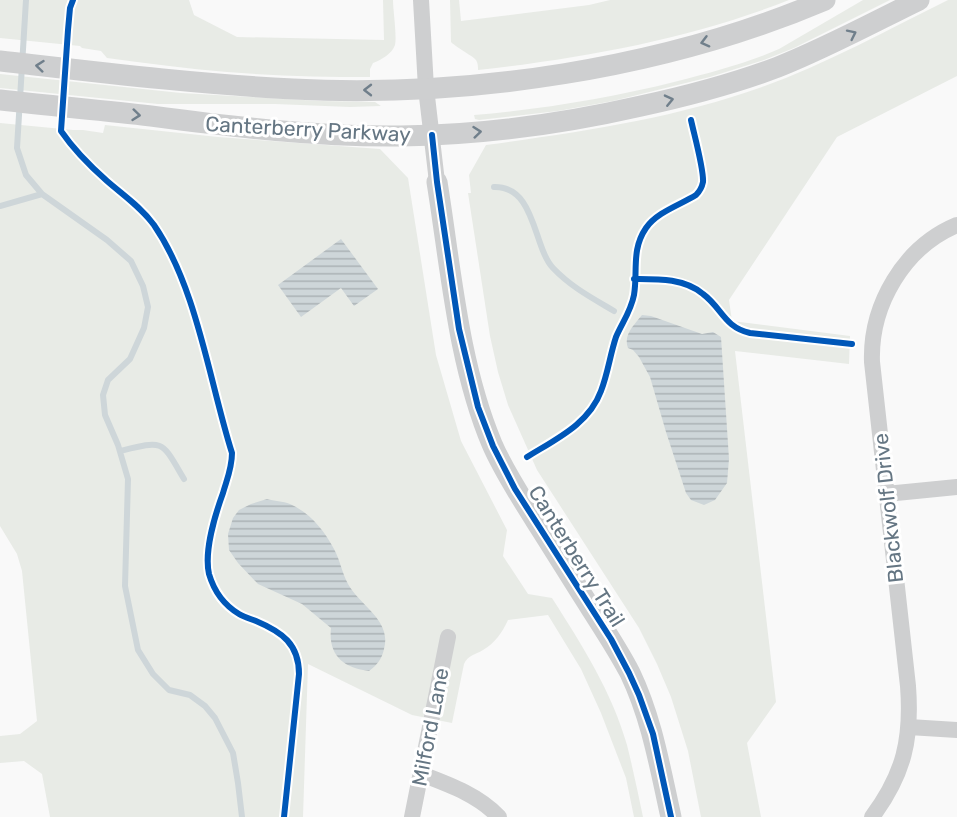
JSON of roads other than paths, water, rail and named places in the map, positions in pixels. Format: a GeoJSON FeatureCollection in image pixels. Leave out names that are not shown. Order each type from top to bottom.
{"type":"FeatureCollection","features":[{"type":"Feature","properties":{"kind":"street","name":"Canterberry Trail"},"geometry":{"type":"LineString","coordinates":[[421,0],[426,88],[437,182],[459,329],[472,385],[493,446],[515,489],[611,639],[629,673],[653,734],[671,817]]}},
{"type":"Feature","properties":{"kind":"street","name":"Canterberry Parkway"},"geometry":{"type":"LineString","coordinates":[[0,61],[294,89],[426,88],[510,81],[620,63],[733,34],[825,0]]}},
{"type":"Feature","properties":{"kind":"street","name":"Canterberry Parkway"},"geometry":{"type":"LineString","coordinates":[[0,100],[251,128],[400,136],[463,134],[605,115],[708,90],[777,68],[808,55],[919,0]]}},
{"type":"Feature","properties":{"kind":"street","name":"Blackwolf Drive"},"geometry":{"type":"LineString","coordinates":[[872,817],[900,769],[909,727],[908,686],[872,362],[872,337],[883,298],[895,278],[929,242],[942,232],[957,225]]}},
{"type":"Feature","properties":{"kind":"street"},"geometry":{"type":"LineString","coordinates":[[886,494],[957,487]]}},
{"type":"Feature","properties":{"kind":"street","name":"Milford Lane"},"geometry":{"type":"LineString","coordinates":[[412,817],[448,637]]}},
{"type":"Feature","properties":{"kind":"street"},"geometry":{"type":"LineString","coordinates":[[909,727],[957,730]]}},
{"type":"Feature","properties":{"kind":"street"},"geometry":{"type":"LineString","coordinates":[[421,774],[461,789],[500,817]]}},
{"type":"Feature","properties":{"kind":"waterway"},"geometry":{"type":"LineString","coordinates":[[26,0],[17,148],[26,175],[42,194],[107,240],[131,261],[143,286],[148,307],[144,328],[130,359],[108,380],[103,395],[105,415],[118,445],[128,479],[125,586],[138,650],[153,674],[169,690],[190,695],[205,706],[215,718],[233,753],[242,817]]}},
{"type":"Feature","properties":{"kind":"waterway"},"geometry":{"type":"LineString","coordinates":[[494,187],[508,189],[518,196],[532,219],[546,258],[553,268],[574,287],[614,311]]}},
{"type":"Feature","properties":{"kind":"waterway"},"geometry":{"type":"LineString","coordinates":[[0,206],[42,194]]}},
{"type":"Feature","properties":{"kind":"waterway"},"geometry":{"type":"LineString","coordinates":[[120,451],[146,445],[160,446],[166,450],[184,479]]}}]}
